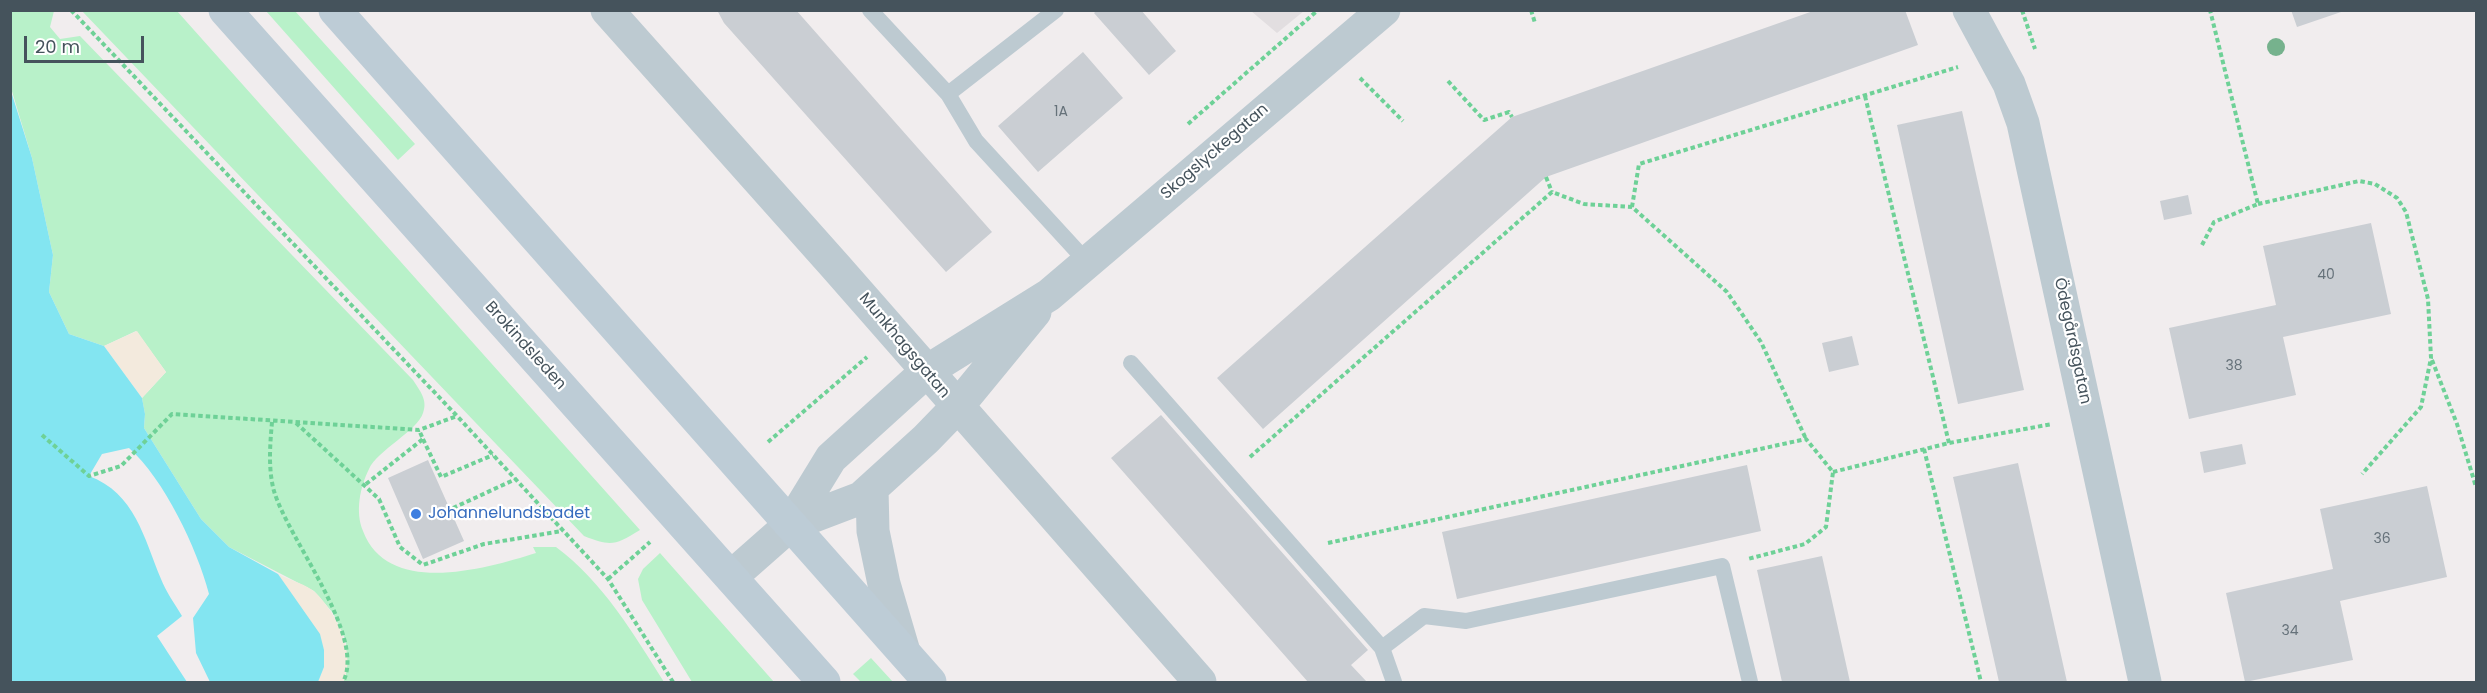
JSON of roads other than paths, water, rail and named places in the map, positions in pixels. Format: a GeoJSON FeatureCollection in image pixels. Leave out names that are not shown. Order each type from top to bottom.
{"type":"FeatureCollection","features":[{"type":"Feature","properties":{"kind":"main road","name":"Brokindsleden"},"geometry":{"type":"LineString","coordinates":[[225,10],[824,682]]}},
{"type":"Feature","properties":{"kind":"main road"},"geometry":{"type":"LineString","coordinates":[[335,10],[930,682]]}},
{"type":"Feature","properties":{"kind":"street","name":"Munkhagsgatan"},"geometry":{"type":"LineString","coordinates":[[607,10],[1200,682]]}},
{"type":"Feature","properties":{"kind":"street","name":"Skogslyckegatan"},"geometry":{"type":"LineString","coordinates":[[731,577],[790,525],[831,458],[927,371],[1049,295],[1384,10]]}},
{"type":"Feature","properties":{"kind":"street","name":"Ödegårdsgatan"},"geometry":{"type":"LineString","coordinates":[[1969,10],[2008,84],[2023,123],[2145,682]]}},
{"type":"Feature","properties":{"kind":"street","name":"Skogslyckegatan"},"geometry":{"type":"LineString","coordinates":[[790,525],[861,498],[872,489],[957,407],[1049,295]]}},
{"type":"Feature","properties":{"kind":"street"},"geometry":{"type":"LineString","coordinates":[[872,489],[873,531],[884,584],[904,652]]}},
{"type":"Feature","properties":{"kind":"lane"},"geometry":{"type":"LineString","coordinates":[[870,10],[948,94],[976,141],[1087,262]]}},
{"type":"Feature","properties":{"kind":"lane"},"geometry":{"type":"LineString","coordinates":[[948,94],[1056,10]]}},
{"type":"Feature","properties":{"kind":"lane"},"geometry":{"type":"LineString","coordinates":[[1131,363],[1382,648],[1394,682]]}},
{"type":"Feature","properties":{"kind":"lane"},"geometry":{"type":"LineString","coordinates":[[1382,648],[1424,616],[1466,621],[1722,566],[1750,682]]}},
{"type":"Feature","properties":{"kind":"water"},"geometry":{"type":"Polygon","coordinates":[[[10,88],[32,158],[53,255],[49,292],[69,334],[104,346],[142,398],[145,414],[144,428],[201,519],[229,547],[278,574],[320,634],[324,650],[324,667],[318,682],[210,682],[196,653],[193,618],[209,594],[204,576],[188,536],[167,496],[155,477],[129,448],[102,454],[89,476],[105,484],[117,494],[136,518],[163,584],[182,616],[157,636],[187,682],[11,682],[10,88]]]}},
{"type":"Feature","properties":{"kind":"place","name":"Johannelundsbadet"},"geometry":{"type":"Point","coordinates":[416,514]}}]}
